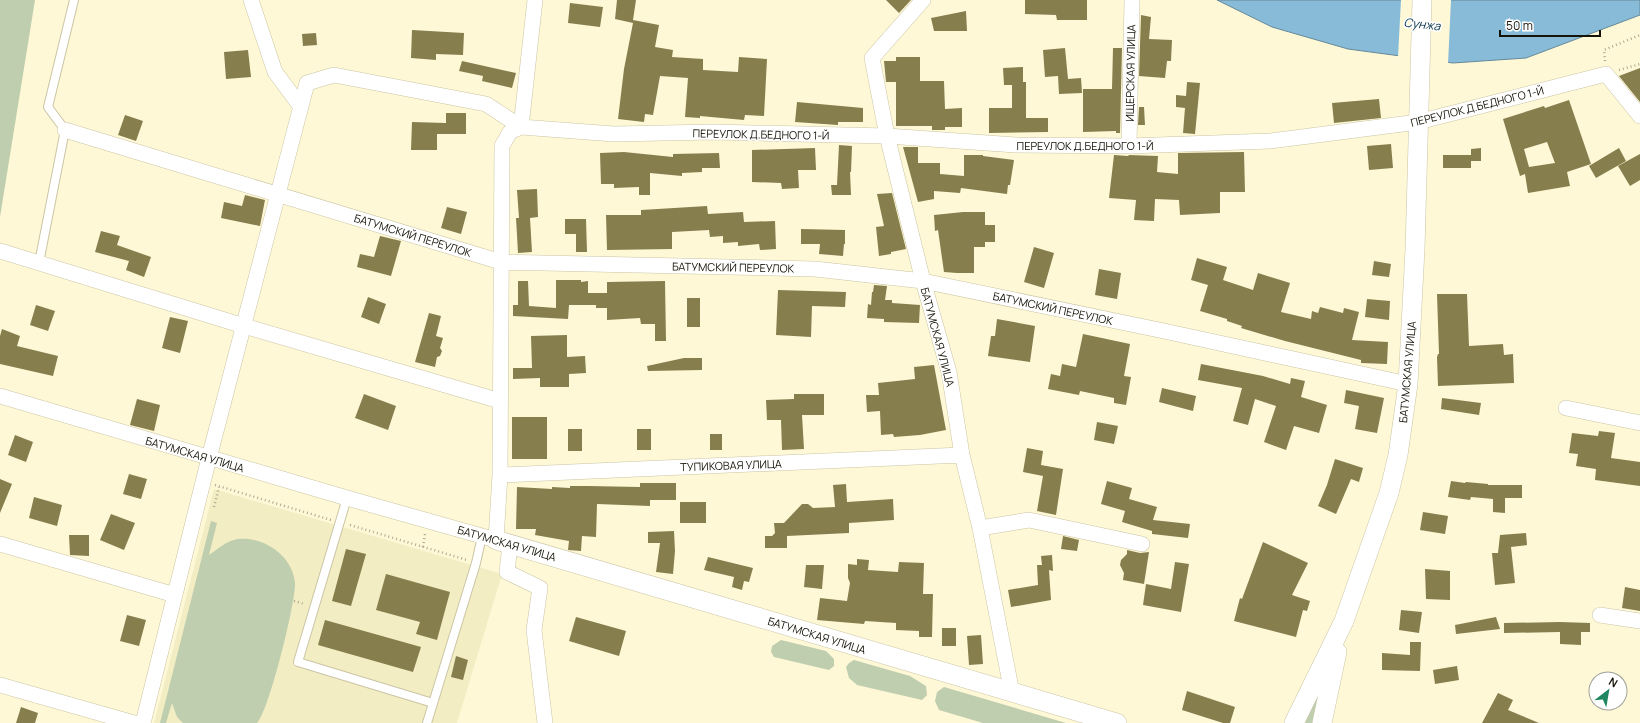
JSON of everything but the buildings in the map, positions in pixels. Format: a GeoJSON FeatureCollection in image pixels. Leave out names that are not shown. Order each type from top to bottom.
{"type":"FeatureCollection","features":[{"type":"Feature","properties":{"kind":"street"},"geometry":{"type":"LineString","coordinates":[[251,0],[275,72],[301,107]]}},
{"type":"Feature","properties":{"kind":"street"},"geometry":{"type":"LineString","coordinates":[[521,126],[535,0]]}},
{"type":"Feature","properties":{"kind":"street","name":"БАТУМСКАЯ УЛИЦА"},"geometry":{"type":"LineString","coordinates":[[923,0],[872,58],[887,136],[923,281],[949,372],[962,455],[980,528],[1012,693]]}},
{"type":"Feature","properties":{"kind":"street","name":"ИЩЕРСКАЯ УЛИЦА"},"geometry":{"type":"LineString","coordinates":[[1129,146],[1132,0]]}},
{"type":"Feature","properties":{"kind":"street","name":"БАТУМСКАЯ УЛИЦА"},"geometry":{"type":"LineString","coordinates":[[1294,723],[1344,621],[1388,493],[1398,455],[1408,384],[1415,249],[1422,0]]}},
{"type":"Feature","properties":{"kind":"street"},"geometry":{"type":"LineString","coordinates":[[1606,74],[1640,116]]}},
{"type":"Feature","properties":{"kind":"street","name":"ПЕРЕУЛОК Д.БЕДНОГО 1-Й"},"geometry":{"type":"LineString","coordinates":[[521,126],[614,134],[713,132],[887,136],[1016,145],[1129,146],[1270,141],[1418,122],[1606,74]]}},
{"type":"Feature","properties":{"kind":"street"},"geometry":{"type":"LineString","coordinates":[[143,723],[209,458],[307,83],[334,75],[486,104],[521,126]]}},
{"type":"Feature","properties":{"kind":"street"},"geometry":{"type":"LineString","coordinates":[[521,126],[510,132],[502,146],[500,475],[496,540],[507,572],[540,588],[534,630],[546,723]]}},
{"type":"Feature","properties":{"kind":"street","name":"БАТУМСКИЙ ПЕРЕУЛОК"},"geometry":{"type":"LineString","coordinates":[[65,130],[501,262],[815,269],[923,281],[1408,384]]}},
{"type":"Feature","properties":{"kind":"street"},"geometry":{"type":"LineString","coordinates":[[0,251],[244,326],[500,401]]}},
{"type":"Feature","properties":{"kind":"street","name":"БАТУМСКАЯ УЛИЦА"},"geometry":{"type":"LineString","coordinates":[[0,396],[1117,723]]}},
{"type":"Feature","properties":{"kind":"street"},"geometry":{"type":"LineString","coordinates":[[1566,408],[1640,422]]}},
{"type":"Feature","properties":{"kind":"street","name":"ТУПИКОВАЯ УЛИЦА"},"geometry":{"type":"LineString","coordinates":[[500,475],[962,455]]}},
{"type":"Feature","properties":{"kind":"street"},"geometry":{"type":"LineString","coordinates":[[980,528],[1029,520],[1142,544]]}},
{"type":"Feature","properties":{"kind":"street"},"geometry":{"type":"LineString","coordinates":[[0,544],[175,595]]}},
{"type":"Feature","properties":{"kind":"street"},"geometry":{"type":"LineString","coordinates":[[1600,615],[1640,621]]}},
{"type":"Feature","properties":{"kind":"street"},"geometry":{"type":"LineString","coordinates":[[1322,723],[1344,621]]}},
{"type":"Feature","properties":{"kind":"street"},"geometry":{"type":"LineString","coordinates":[[0,685],[134,723]]}},
{"type":"Feature","properties":{"kind":"lane"},"geometry":{"type":"LineString","coordinates":[[39,263],[65,130],[48,107],[74,0]]}},
{"type":"Feature","properties":{"kind":"lane"},"geometry":{"type":"LineString","coordinates":[[346,498],[298,662],[433,703]]}},
{"type":"Feature","properties":{"kind":"lane"},"geometry":{"type":"LineString","coordinates":[[427,723],[476,563],[496,540]]}},
{"type":"Feature","properties":{"kind":"path"},"geometry":{"type":"LineString","coordinates":[[1640,35],[1604,50],[1606,74],[1640,64]]}},
{"type":"Feature","properties":{"kind":"path"},"geometry":{"type":"LineString","coordinates":[[203,482],[476,563]]}},
{"type":"Feature","properties":{"kind":"path"},"geometry":{"type":"LineString","coordinates":[[214,507],[219,487]]}},
{"type":"Feature","properties":{"kind":"shaded area"},"geometry":{"type":"Polygon","coordinates":[[[214,489],[502,574],[457,723],[154,723],[214,489]]]}},
{"type":"Feature","properties":{"kind":"green space"},"geometry":{"type":"Polygon","coordinates":[[[0,0],[35,0],[0,217],[0,0]]]}},
{"type":"Feature","properties":{"kind":"green space"},"geometry":{"type":"Polygon","coordinates":[[[211,521],[217,523],[209,555],[230,542],[238,539],[248,539],[267,544],[283,556],[289,564],[295,583],[287,632],[281,656],[268,699],[262,715],[257,723],[183,723],[177,717],[172,703],[166,723],[160,723],[211,521]]]}},
{"type":"Feature","properties":{"kind":"green space"},"geometry":{"type":"Polygon","coordinates":[[[781,640],[826,651],[834,659],[834,666],[829,670],[774,657],[771,652],[772,646],[781,640]]]}},
{"type":"Feature","properties":{"kind":"green space"},"geometry":{"type":"Polygon","coordinates":[[[854,660],[910,676],[926,686],[927,695],[922,700],[857,685],[849,678],[846,667],[854,660]]]}},
{"type":"Feature","properties":{"kind":"green space"},"geometry":{"type":"Polygon","coordinates":[[[1320,683],[1315,723],[1303,723],[1320,683]]]}},
{"type":"Feature","properties":{"kind":"green space"},"geometry":{"type":"Polygon","coordinates":[[[944,687],[1066,723],[983,723],[939,710],[935,701],[937,692],[944,687]]]}},
{"type":"Feature","properties":{"kind":"water","name":"Сунжа"},"geometry":{"type":"Polygon","coordinates":[[[1217,0],[1640,0],[1640,15],[1526,58],[1453,63],[1348,49],[1272,27],[1217,0]]]}},
{"type":"Feature","properties":{"kind":"pier"},"geometry":{"type":"Polygon","coordinates":[[[1401,0],[1451,0],[1448,64],[1398,57],[1401,0]]]}}]}
